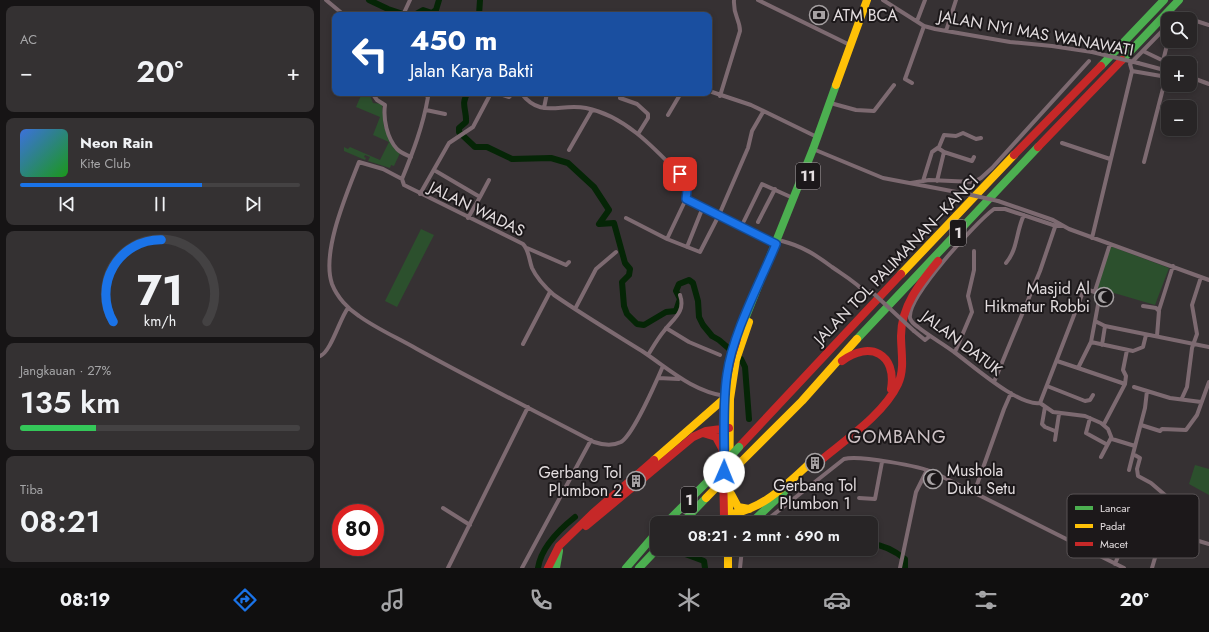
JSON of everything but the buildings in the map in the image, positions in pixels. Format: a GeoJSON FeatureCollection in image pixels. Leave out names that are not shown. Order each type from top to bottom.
{"type":"FeatureCollection","features":[{"type":"Feature","properties":{"kind":"highway","name":"11"},"geometry":{"type":"LineString","coordinates":[[815,150],[818,137],[867,0]]}},
{"type":"Feature","properties":{"kind":"highway","name":"11"},"geometry":{"type":"LineString","coordinates":[[726,516],[730,494],[728,426],[725,398],[735,353],[834,104],[872,0]]}},
{"type":"Feature","properties":{"kind":"highway","name":"JALAN TOL PALIMANAN–KANCI"},"geometry":{"type":"LineString","coordinates":[[673,516],[712,477],[944,228],[1164,0]]}},
{"type":"Feature","properties":{"kind":"highway","name":"JALAN TOL PALIMANAN–KANCI"},"geometry":{"type":"LineString","coordinates":[[689,516],[802,401],[841,356],[1179,0]]}},
{"type":"Feature","properties":{"kind":"highway"},"geometry":{"type":"LineString","coordinates":[[802,401],[851,354],[864,350],[876,352],[886,358],[892,366],[894,380],[888,395],[819,460],[879,409],[894,392],[902,369],[902,325],[907,302],[920,282],[978,213]]}},
{"type":"Feature","properties":{"kind":"highway"},"geometry":{"type":"LineString","coordinates":[[548,568],[559,546],[632,478],[725,398]]}},
{"type":"Feature","properties":{"kind":"highway"},"geometry":{"type":"LineString","coordinates":[[682,436],[704,426],[728,426]]}},
{"type":"Feature","properties":{"kind":"highway","name":"11"},"geometry":{"type":"LineString","coordinates":[[726,516],[725,456],[728,426]]}},
{"type":"Feature","properties":{"kind":"highway"},"geometry":{"type":"LineString","coordinates":[[556,568],[557,556],[566,542],[684,444],[702,433],[728,426]]}},
{"type":"Feature","properties":{"kind":"highway"},"geometry":{"type":"LineString","coordinates":[[702,433],[710,434],[716,437],[725,456]]}},
{"type":"Feature","properties":{"kind":"highway"},"geometry":{"type":"LineString","coordinates":[[734,516],[753,509],[811,466],[758,516]]}},
{"type":"Feature","properties":{"kind":"highway"},"geometry":{"type":"LineString","coordinates":[[730,494],[738,507],[745,510],[753,509]]}},
{"type":"Feature","properties":{"kind":"highway"},"geometry":{"type":"LineString","coordinates":[[750,516],[765,509]]}},
{"type":"Feature","properties":{"kind":"highway"},"geometry":{"type":"LineString","coordinates":[[620,568],[650,539]]}},
{"type":"Feature","properties":{"kind":"highway"},"geometry":{"type":"LineString","coordinates":[[626,568],[650,540]]}},
{"type":"Feature","properties":{"kind":"highway"},"geometry":{"type":"LineString","coordinates":[[639,568],[650,556]]}},
{"type":"Feature","properties":{"kind":"highway"},"geometry":{"type":"LineString","coordinates":[[723,568],[726,556]]}},
{"type":"Feature","properties":{"kind":"highway"},"geometry":{"type":"LineString","coordinates":[[727,556],[728,568]]}},
{"type":"Feature","properties":{"kind":"street"},"geometry":{"type":"LineString","coordinates":[[326,0],[340,12]]}},
{"type":"Feature","properties":{"kind":"street"},"geometry":{"type":"LineString","coordinates":[[404,12],[410,0]]}},
{"type":"Feature","properties":{"kind":"street"},"geometry":{"type":"LineString","coordinates":[[720,96],[740,31],[734,10],[734,0]]}},
{"type":"Feature","properties":{"kind":"street"},"geometry":{"type":"LineString","coordinates":[[758,0],[850,45]]}},
{"type":"Feature","properties":{"kind":"street","name":"JALAN NYI MAS WANAWATI"},"geometry":{"type":"LineString","coordinates":[[883,0],[924,26],[1010,42],[1092,52],[1161,69]]}},
{"type":"Feature","properties":{"kind":"street"},"geometry":{"type":"LineString","coordinates":[[916,21],[925,0]]}},
{"type":"Feature","properties":{"kind":"street"},"geometry":{"type":"LineString","coordinates":[[946,31],[956,0]]}},
{"type":"Feature","properties":{"kind":"street"},"geometry":{"type":"LineString","coordinates":[[1197,20],[1209,25]]}},
{"type":"Feature","properties":{"kind":"street"},"geometry":{"type":"LineString","coordinates":[[912,83],[905,79],[924,26]]}},
{"type":"Feature","properties":{"kind":"street"},"geometry":{"type":"LineString","coordinates":[[1092,238],[1132,71],[1130,64],[1161,32]]}},
{"type":"Feature","properties":{"kind":"street"},"geometry":{"type":"LineString","coordinates":[[1143,50],[1161,60]]}},
{"type":"Feature","properties":{"kind":"street"},"geometry":{"type":"LineString","coordinates":[[911,183],[937,181],[970,183],[981,178],[1089,61]]}},
{"type":"Feature","properties":{"kind":"street"},"geometry":{"type":"LineString","coordinates":[[1132,71],[1161,76]]}},
{"type":"Feature","properties":{"kind":"street"},"geometry":{"type":"LineString","coordinates":[[1197,80],[1207,83]]}},
{"type":"Feature","properties":{"kind":"street"},"geometry":{"type":"LineString","coordinates":[[834,104],[856,110],[874,111],[894,85]]}},
{"type":"Feature","properties":{"kind":"street"},"geometry":{"type":"LineString","coordinates":[[712,92],[744,103],[818,137]]}},
{"type":"Feature","properties":{"kind":"street"},"geometry":{"type":"LineString","coordinates":[[1144,162],[1163,92]]}},
{"type":"Feature","properties":{"kind":"street"},"geometry":{"type":"LineString","coordinates":[[374,96],[377,100],[385,105],[385,122],[396,147],[411,157]]}},
{"type":"Feature","properties":{"kind":"street"},"geometry":{"type":"LineString","coordinates":[[402,179],[411,157],[426,110],[429,96]]}},
{"type":"Feature","properties":{"kind":"street"},"geometry":{"type":"LineString","coordinates":[[420,194],[449,143],[473,128],[489,96]]}},
{"type":"Feature","properties":{"kind":"street"},"geometry":{"type":"LineString","coordinates":[[524,96],[533,105],[544,108],[584,107],[624,124],[638,134],[688,183],[686,199],[667,239]]}},
{"type":"Feature","properties":{"kind":"street"},"geometry":{"type":"LineString","coordinates":[[544,108],[546,96]]}},
{"type":"Feature","properties":{"kind":"street"},"geometry":{"type":"LineString","coordinates":[[668,114],[679,96]]}},
{"type":"Feature","properties":{"kind":"street"},"geometry":{"type":"LineString","coordinates":[[620,98],[637,104],[648,114],[648,118],[638,134]]}},
{"type":"Feature","properties":{"kind":"street"},"geometry":{"type":"LineString","coordinates":[[426,110],[445,114]]}},
{"type":"Feature","properties":{"kind":"street"},"geometry":{"type":"LineString","coordinates":[[569,150],[592,110]]}},
{"type":"Feature","properties":{"kind":"street"},"geometry":{"type":"LineString","coordinates":[[626,218],[667,239],[698,252],[701,251],[719,215],[750,142],[752,131],[763,112]]}},
{"type":"Feature","properties":{"kind":"street"},"geometry":{"type":"LineString","coordinates":[[923,181],[932,152],[938,148],[943,137],[947,134],[956,136],[963,133],[977,139],[980,138]]}},
{"type":"Feature","properties":{"kind":"street"},"geometry":{"type":"LineString","coordinates":[[1062,143],[1110,159]]}},
{"type":"Feature","properties":{"kind":"street"},"geometry":{"type":"LineString","coordinates":[[938,148],[944,152],[972,161],[974,157]]}},
{"type":"Feature","properties":{"kind":"street"},"geometry":{"type":"LineString","coordinates":[[815,150],[883,178],[967,194],[998,202],[1209,280]]}},
{"type":"Feature","properties":{"kind":"street"},"geometry":{"type":"LineString","coordinates":[[937,181],[944,152]]}},
{"type":"Feature","properties":{"kind":"street","name":"JALAN WADAS"},"geometry":{"type":"LineString","coordinates":[[348,308],[338,296],[332,284],[330,262],[334,234],[359,162],[383,169],[402,179],[404,184],[420,194],[527,248],[533,270],[550,292],[648,355],[680,379],[714,395],[725,398]]}},
{"type":"Feature","properties":{"kind":"street"},"geometry":{"type":"LineString","coordinates":[[434,170],[480,197]]}},
{"type":"Feature","properties":{"kind":"street"},"geometry":{"type":"LineString","coordinates":[[468,218],[489,180]]}},
{"type":"Feature","properties":{"kind":"street"},"geometry":{"type":"LineString","coordinates":[[744,221],[760,185],[764,184],[775,189],[797,195]]}},
{"type":"Feature","properties":{"kind":"street"},"geometry":{"type":"LineString","coordinates":[[758,222],[775,189]]}},
{"type":"Feature","properties":{"kind":"street"},"geometry":{"type":"LineString","coordinates":[[686,199],[779,242],[798,245],[855,281],[867,294],[871,291],[925,340],[930,336]]}},
{"type":"Feature","properties":{"kind":"street"},"geometry":{"type":"LineString","coordinates":[[687,247],[703,207]]}},
{"type":"Feature","properties":{"kind":"street","name":"JALAN DATUK"},"geometry":{"type":"LineString","coordinates":[[1040,403],[1030,402],[1011,393],[994,382],[957,348],[930,336],[910,319],[911,312],[923,287],[954,250],[992,210],[999,208],[1056,224]]}},
{"type":"Feature","properties":{"kind":"street"},"geometry":{"type":"LineString","coordinates":[[1006,263],[1016,245],[1020,223],[1024,215]]}},
{"type":"Feature","properties":{"kind":"street"},"geometry":{"type":"LineString","coordinates":[[994,382],[1040,271],[1056,224]]}},
{"type":"Feature","properties":{"kind":"street"},"geometry":{"type":"LineString","coordinates":[[1096,291],[1110,244]]}},
{"type":"Feature","properties":{"kind":"street"},"geometry":{"type":"LineString","coordinates":[[527,248],[566,265],[569,262]]}},
{"type":"Feature","properties":{"kind":"street"},"geometry":{"type":"LineString","coordinates":[[957,348],[972,312],[968,296],[974,270],[974,251]]}},
{"type":"Feature","properties":{"kind":"street"},"geometry":{"type":"LineString","coordinates":[[575,309],[596,269],[616,252]]}},
{"type":"Feature","properties":{"kind":"street"},"geometry":{"type":"LineString","coordinates":[[1157,336],[1160,315],[1159,310],[1173,266]]}},
{"type":"Feature","properties":{"kind":"street"},"geometry":{"type":"LineString","coordinates":[[1182,398],[1187,387],[1197,331],[1192,305],[1201,277]]}},
{"type":"Feature","properties":{"kind":"street"},"geometry":{"type":"LineString","coordinates":[[1078,368],[1090,342],[1100,295],[1096,291],[1087,289],[1083,292],[1040,403],[1059,414],[1090,418],[1104,424],[1111,438],[1135,446]]}},
{"type":"Feature","properties":{"kind":"street"},"geometry":{"type":"LineString","coordinates":[[523,344],[550,292]]}},
{"type":"Feature","properties":{"kind":"street"},"geometry":{"type":"LineString","coordinates":[[648,355],[666,328],[680,312],[682,304],[680,295]]}},
{"type":"Feature","properties":{"kind":"street"},"geometry":{"type":"LineString","coordinates":[[1143,306],[1159,310]]}},
{"type":"Feature","properties":{"kind":"street"},"geometry":{"type":"LineString","coordinates":[[320,360],[348,308],[359,317],[455,370],[591,440],[607,445],[620,442],[625,439],[663,366]]}},
{"type":"Feature","properties":{"kind":"street"},"geometry":{"type":"LineString","coordinates":[[1095,321],[1105,326],[1209,347]]}},
{"type":"Feature","properties":{"kind":"street"},"geometry":{"type":"LineString","coordinates":[[1102,345],[1105,326]]}},
{"type":"Feature","properties":{"kind":"street"},"geometry":{"type":"LineString","coordinates":[[666,328],[689,342],[720,355]]}},
{"type":"Feature","properties":{"kind":"street"},"geometry":{"type":"LineString","coordinates":[[1090,342],[1127,350],[1137,350],[1143,347],[1146,335]]}},
{"type":"Feature","properties":{"kind":"street"},"geometry":{"type":"LineString","coordinates":[[1104,424],[1125,384],[1126,376],[1123,370],[1127,350]]}},
{"type":"Feature","properties":{"kind":"street"},"geometry":{"type":"LineString","coordinates":[[1057,361],[1125,384]]}},
{"type":"Feature","properties":{"kind":"street"},"geometry":{"type":"LineString","coordinates":[[658,378],[680,379]]}},
{"type":"Feature","properties":{"kind":"street"},"geometry":{"type":"LineString","coordinates":[[1141,425],[1160,431],[1161,429],[1186,430],[1193,422],[1201,402],[1208,390],[1209,382]]}},
{"type":"Feature","properties":{"kind":"street"},"geometry":{"type":"LineString","coordinates":[[1047,387],[1085,401],[1090,400],[1093,394]]}},
{"type":"Feature","properties":{"kind":"street"},"geometry":{"type":"LineString","coordinates":[[1134,387],[1170,398],[1182,398],[1201,402]]}},
{"type":"Feature","properties":{"kind":"street"},"geometry":{"type":"LineString","coordinates":[[1128,470],[1139,436],[1147,391]]}},
{"type":"Feature","properties":{"kind":"street"},"geometry":{"type":"LineString","coordinates":[[974,493],[1011,393]]}},
{"type":"Feature","properties":{"kind":"street"},"geometry":{"type":"LineString","coordinates":[[714,395],[725,398]]}},
{"type":"Feature","properties":{"kind":"street"},"geometry":{"type":"LineString","coordinates":[[448,568],[528,407]]}},
{"type":"Feature","properties":{"kind":"street"},"geometry":{"type":"LineString","coordinates":[[1045,407],[1042,424],[1045,427],[1055,431]]}},
{"type":"Feature","properties":{"kind":"street"},"geometry":{"type":"LineString","coordinates":[[1055,440],[1055,431],[1059,414]]}},
{"type":"Feature","properties":{"kind":"street"},"geometry":{"type":"LineString","coordinates":[[1090,418],[1086,433],[1106,444]]}},
{"type":"Feature","properties":{"kind":"street"},"geometry":{"type":"LineString","coordinates":[[1101,457],[1106,444],[1111,438]]}},
{"type":"Feature","properties":{"kind":"street"},"geometry":{"type":"LineString","coordinates":[[522,568],[591,440]]}},
{"type":"Feature","properties":{"kind":"street"},"geometry":{"type":"LineString","coordinates":[[1133,454],[1140,458],[1138,476],[1160,489],[1164,494]]}},
{"type":"Feature","properties":{"kind":"street"},"geometry":{"type":"LineString","coordinates":[[772,516],[844,459],[882,462],[910,465],[927,470],[1067,540]]}},
{"type":"Feature","properties":{"kind":"street"},"geometry":{"type":"LineString","coordinates":[[859,498],[875,499],[882,462]]}},
{"type":"Feature","properties":{"kind":"street"},"geometry":{"type":"LineString","coordinates":[[900,568],[916,492],[927,470]]}},
{"type":"Feature","properties":{"kind":"street"},"geometry":{"type":"LineString","coordinates":[[443,508],[470,525]]}},
{"type":"Feature","properties":{"kind":"street"},"geometry":{"type":"LineString","coordinates":[[1199,541],[1209,544]]}},
{"type":"Feature","properties":{"kind":"street"},"geometry":{"type":"LineString","coordinates":[[740,568],[741,556]]}},
{"type":"Feature","properties":{"kind":"street"},"geometry":{"type":"LineString","coordinates":[[1103,558],[1124,568]]}},
{"type":"Feature","properties":{"kind":"street"},"geometry":{"type":"LineString","coordinates":[[1115,564],[1117,558]]}},
{"type":"Feature","properties":{"kind":"street"},"geometry":{"type":"LineString","coordinates":[[1152,568],[1155,558]]}},
{"type":"Feature","properties":{"kind":"green space"},"geometry":{"type":"Polygon","coordinates":[[[361,96],[370,96],[373,103],[382,104],[384,127],[397,152],[400,153],[394,166],[391,165],[390,168],[368,161],[370,157],[365,155],[365,160],[344,151],[344,147],[348,149],[350,147],[380,160],[389,142],[373,135],[380,117],[356,107],[361,96]]]}},
{"type":"Feature","properties":{"kind":"green space"},"geometry":{"type":"Polygon","coordinates":[[[421,229],[434,235],[397,307],[385,301],[421,229]]]}},
{"type":"Feature","properties":{"kind":"green space"},"geometry":{"type":"Polygon","coordinates":[[[1110,246],[1169,268],[1155,305],[1097,288],[1110,246]]]}},
{"type":"Feature","properties":{"kind":"green space"},"geometry":{"type":"Polygon","coordinates":[[[1195,465],[1209,469],[1209,495],[1189,484],[1195,465]]]}},
{"type":"Feature","properties":{"kind":"waterway"},"geometry":{"type":"LineString","coordinates":[[369,0],[397,12]]}},
{"type":"Feature","properties":{"kind":"waterway"},"geometry":{"type":"LineString","coordinates":[[433,12],[436,10],[439,0]]}},
{"type":"Feature","properties":{"kind":"waterway"},"geometry":{"type":"LineString","coordinates":[[479,12],[480,0]]}},
{"type":"Feature","properties":{"kind":"waterway"},"geometry":{"type":"LineString","coordinates":[[419,12],[423,10],[429,12]]}},
{"type":"Feature","properties":{"kind":"waterway"},"geometry":{"type":"LineString","coordinates":[[466,96],[464,100],[466,122],[459,128],[459,132],[475,147],[487,147],[512,159],[551,158],[568,163],[594,187],[609,210],[599,224],[614,223],[625,263],[630,269],[629,275],[622,282],[624,306],[627,314],[637,324],[644,325],[666,312],[676,311],[680,299],[676,291],[679,284],[689,280],[693,283],[698,301],[699,317],[703,325],[712,336],[719,340],[741,359],[745,367],[749,419]]}},
{"type":"Feature","properties":{"kind":"waterway"},"geometry":{"type":"LineString","coordinates":[[538,568],[543,553],[552,539],[575,517]]}},
{"type":"Feature","properties":{"kind":"waterway"},"geometry":{"type":"LineString","coordinates":[[878,545],[893,551],[905,559],[905,568]]}},
{"type":"Feature","properties":{"kind":"waterway"},"geometry":{"type":"LineString","coordinates":[[690,556],[704,561],[705,568]]}},
{"type":"Feature","properties":{"kind":"tunnel"},"geometry":{"type":"LineString","coordinates":[[813,468],[820,461]]}},
{"type":"Feature","properties":{"kind":"traffic: fast"},"geometry":{"type":"LineString","coordinates":[[1101,66],[1164,0]]}},
{"type":"Feature","properties":{"kind":"traffic: fast"},"geometry":{"type":"LineString","coordinates":[[1122,60],[1179,0]]}},
{"type":"Feature","properties":{"kind":"traffic: fast"},"geometry":{"type":"LineString","coordinates":[[737,339],[813,149],[836,85]]}},
{"type":"Feature","properties":{"kind":"traffic: fast"},"geometry":{"type":"LineString","coordinates":[[857,339],[1038,147]]}},
{"type":"Feature","properties":{"kind":"traffic: fast"},"geometry":{"type":"LineString","coordinates":[[712,477],[739,447]]}},
{"type":"Feature","properties":{"kind":"traffic: fast"},"geometry":{"type":"LineString","coordinates":[[673,516],[712,477]]}},
{"type":"Feature","properties":{"kind":"traffic: fast"},"geometry":{"type":"LineString","coordinates":[[758,516],[784,492]]}},
{"type":"Feature","properties":{"kind":"traffic: fast"},"geometry":{"type":"LineString","coordinates":[[689,516],[706,498]]}},
{"type":"Feature","properties":{"kind":"traffic: fast"},"geometry":{"type":"LineString","coordinates":[[626,568],[650,540]]}},
{"type":"Feature","properties":{"kind":"traffic: fast"},"geometry":{"type":"LineString","coordinates":[[556,568],[559,551]]}},
{"type":"Feature","properties":{"kind":"traffic: fast"},"geometry":{"type":"LineString","coordinates":[[639,568],[650,556]]}},
{"type":"Feature","properties":{"kind":"traffic: slow"},"geometry":{"type":"LineString","coordinates":[[836,85],[867,0]]}},
{"type":"Feature","properties":{"kind":"traffic: slow"},"geometry":{"type":"LineString","coordinates":[[901,274],[1014,155]]}},
{"type":"Feature","properties":{"kind":"traffic: slow"},"geometry":{"type":"LineString","coordinates":[[729,516],[730,399],[736,360],[749,322]]}},
{"type":"Feature","properties":{"kind":"traffic: slow"},"geometry":{"type":"LineString","coordinates":[[738,465],[802,401],[857,339]]}},
{"type":"Feature","properties":{"kind":"traffic: slow"},"geometry":{"type":"LineString","coordinates":[[654,460],[725,398]]}},
{"type":"Feature","properties":{"kind":"traffic: slow"},"geometry":{"type":"LineString","coordinates":[[725,515],[750,509],[771,497],[809,464]]}},
{"type":"Feature","properties":{"kind":"traffic: slow"},"geometry":{"type":"LineString","coordinates":[[706,498],[738,465]]}},
{"type":"Feature","properties":{"kind":"traffic: slow"},"geometry":{"type":"LineString","coordinates":[[731,494],[738,507],[749,509]]}},
{"type":"Feature","properties":{"kind":"traffic: slow"},"geometry":{"type":"LineString","coordinates":[[728,556],[728,568]]}},
{"type":"Feature","properties":{"kind":"traffic: jam"},"geometry":{"type":"LineString","coordinates":[[1038,147],[1122,60]]}},
{"type":"Feature","properties":{"kind":"traffic: jam"},"geometry":{"type":"LineString","coordinates":[[1014,155],[1101,66]]}},
{"type":"Feature","properties":{"kind":"traffic: jam"},"geometry":{"type":"LineString","coordinates":[[820,461],[874,416],[892,395],[898,384],[901,372],[901,336],[904,315],[918,286],[938,261]]}},
{"type":"Feature","properties":{"kind":"traffic: jam"},"geometry":{"type":"LineString","coordinates":[[739,447],[901,274]]}},
{"type":"Feature","properties":{"kind":"traffic: jam"},"geometry":{"type":"LineString","coordinates":[[724,516],[724,406],[730,361],[737,339]]}},
{"type":"Feature","properties":{"kind":"traffic: jam"},"geometry":{"type":"LineString","coordinates":[[842,361],[852,355],[862,352],[871,351],[879,354],[886,359],[890,367],[892,377],[891,389]]}},
{"type":"Feature","properties":{"kind":"traffic: jam"},"geometry":{"type":"LineString","coordinates":[[586,526],[693,437],[706,431],[729,428]]}},
{"type":"Feature","properties":{"kind":"traffic: jam"},"geometry":{"type":"LineString","coordinates":[[703,433],[716,437],[723,450]]}},
{"type":"Feature","properties":{"kind":"traffic: jam"},"geometry":{"type":"LineString","coordinates":[[548,568],[559,546],[592,514],[654,460]]}},
{"type":"Feature","properties":{"kind":"place","name":"ATM BCA"},"geometry":{"type":"Point","coordinates":[819,15]}},
{"type":"Feature","properties":{"kind":"place","name":"Masjid Al Hikmatur Robbi"},"geometry":{"type":"Point","coordinates":[1104,297]}},
{"type":"Feature","properties":{"kind":"place","name":"Gerbang Tol Plumbon 1"},"geometry":{"type":"Point","coordinates":[815,463]}},
{"type":"Feature","properties":{"kind":"place","name":"Mushola Duku Setu"},"geometry":{"type":"Point","coordinates":[933,479]}},
{"type":"Feature","properties":{"kind":"place","name":"Gerbang Tol Plumbon 2"},"geometry":{"type":"Point","coordinates":[636,481]}},
{"type":"Feature","properties":{"kind":"district","name":"GOMBANG"},"geometry":{"type":"Point","coordinates":[897,437]}},
{"type":"Feature","properties":{"kind":"route"},"geometry":{"type":"LineString","coordinates":[[680,174],[688,183],[686,199],[776,244],[747,313],[730,359],[724,408],[724,472]]}}]}
